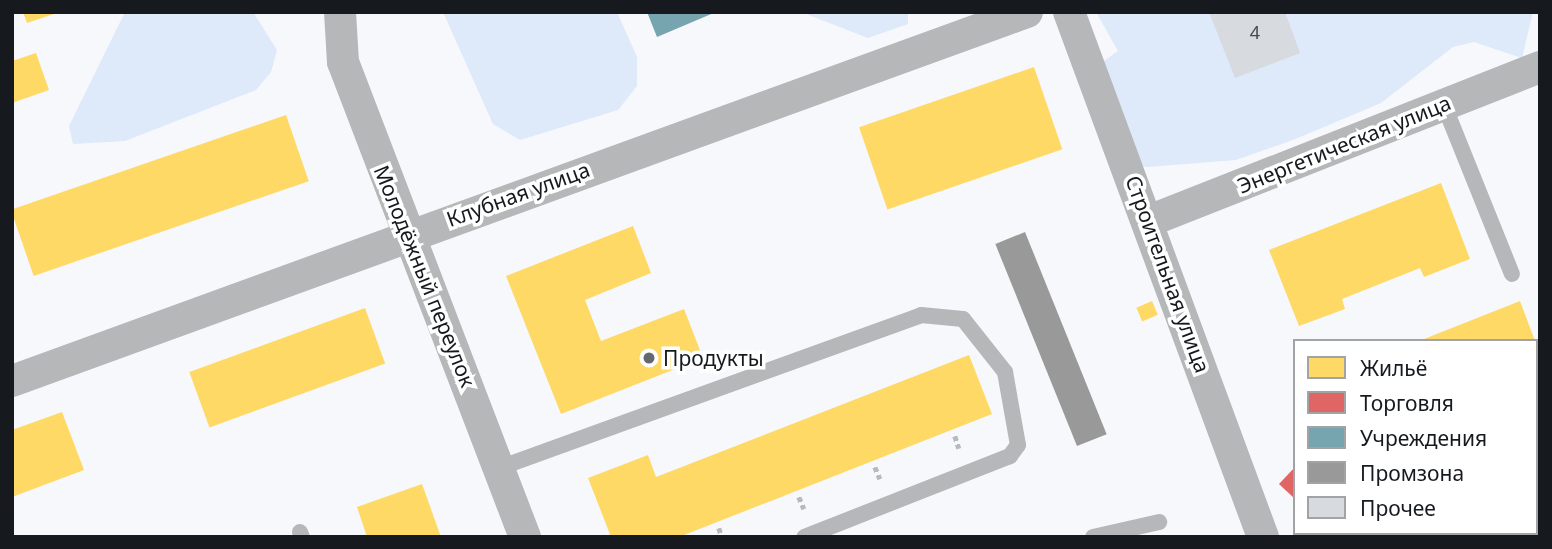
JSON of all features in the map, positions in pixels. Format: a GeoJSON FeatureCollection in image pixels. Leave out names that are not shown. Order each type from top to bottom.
{"type":"FeatureCollection","features":[{"type":"Feature","properties":{"kind":"street","name":"Молодёжный переулок"},"geometry":{"type":"LineString","coordinates":[[340,12],[344,62],[525,537]]}},
{"type":"Feature","properties":{"kind":"street","name":"Клубная улица"},"geometry":{"type":"LineString","coordinates":[[12,381],[411,232],[1027,12]]}},
{"type":"Feature","properties":{"kind":"street","name":"Строительная улица"},"geometry":{"type":"LineString","coordinates":[[1069,12],[1149,221],[1263,537]]}},
{"type":"Feature","properties":{"kind":"street","name":"Энергетическая улица"},"geometry":{"type":"LineString","coordinates":[[1149,221],[1540,67]]}},
{"type":"Feature","properties":{"kind":"lane"},"geometry":{"type":"LineString","coordinates":[[1444,105],[1512,274]]}},
{"type":"Feature","properties":{"kind":"lane"},"geometry":{"type":"LineString","coordinates":[[499,468],[921,315],[963,319],[1004,372],[1018,445],[1010,456],[804,537]]}},
{"type":"Feature","properties":{"kind":"lane"},"geometry":{"type":"LineString","coordinates":[[1093,537],[1159,522]]}},
{"type":"Feature","properties":{"kind":"path"},"geometry":{"type":"LineString","coordinates":[[719,528],[722,537]]}},
{"type":"Feature","properties":{"kind":"shaded area"},"geometry":{"type":"Polygon","coordinates":[[[125,12],[253,12],[277,50],[271,72],[256,90],[125,141],[73,144],[69,126],[125,12]]]}},
{"type":"Feature","properties":{"kind":"shaded area"},"geometry":{"type":"Polygon","coordinates":[[[443,12],[617,12],[637,57],[637,86],[618,110],[520,140],[493,124],[443,12]]]}},
{"type":"Feature","properties":{"kind":"shaded area"},"geometry":{"type":"Polygon","coordinates":[[[801,12],[908,12],[908,24],[868,38],[801,12]]]}},
{"type":"Feature","properties":{"kind":"shaded area"},"geometry":{"type":"Polygon","coordinates":[[[1096,12],[1532,12],[1532,16],[1522,58],[1474,42],[1453,47],[1381,103],[1293,140],[1236,160],[1147,167],[1120,161],[1098,65],[1118,51],[1096,12]]]}},
{"type":"Feature","properties":{"kind":"shaded area"},"geometry":{"type":"Polygon","coordinates":[[[1538,397],[1540,400],[1538,464],[1538,397]]]}},
{"type":"Feature","properties":{"kind":"shaded area"},"geometry":{"type":"Polygon","coordinates":[[[1422,535],[1466,535],[1420,537],[1422,535]]]}},
{"type":"Feature","properties":{"kind":"building: Жильё"},"geometry":{"type":"Polygon","coordinates":[[[23,12],[57,12],[57,13],[27,23],[23,12]]]}},
{"type":"Feature","properties":{"kind":"building: Жильё"},"geometry":{"type":"Polygon","coordinates":[[[36,53],[49,90],[12,103],[12,61],[36,53]]]}},
{"type":"Feature","properties":{"kind":"building: Жильё"},"geometry":{"type":"Polygon","coordinates":[[[1034,67],[1062,149],[887,209],[859,127],[1034,67]]]}},
{"type":"Feature","properties":{"kind":"building: Жильё"},"geometry":{"type":"Polygon","coordinates":[[[286,115],[309,181],[34,276],[12,209],[286,115]]]}},
{"type":"Feature","properties":{"kind":"building: Жильё"},"geometry":{"type":"Polygon","coordinates":[[[1441,183],[1470,259],[1424,277],[1420,268],[1342,299],[1345,309],[1299,326],[1269,250],[1441,183]]]}},
{"type":"Feature","properties":{"kind":"building: Жильё"},"geometry":{"type":"Polygon","coordinates":[[[633,226],[651,273],[585,300],[601,341],[684,309],[703,358],[561,414],[506,276],[633,226]]]}},
{"type":"Feature","properties":{"kind":"building: Жильё"},"geometry":{"type":"Polygon","coordinates":[[[1152,301],[1158,315],[1142,321],[1136,308],[1152,301]]]}},
{"type":"Feature","properties":{"kind":"building: Жильё"},"geometry":{"type":"Polygon","coordinates":[[[1520,301],[1534,339],[1424,339],[1520,301]]]}},
{"type":"Feature","properties":{"kind":"building: Жильё"},"geometry":{"type":"Polygon","coordinates":[[[365,308],[385,363],[209,427],[189,372],[365,308]]]}},
{"type":"Feature","properties":{"kind":"building: Жильё"},"geometry":{"type":"Polygon","coordinates":[[[969,355],[992,414],[679,537],[611,537],[588,478],[648,455],[656,477],[969,355]]]}},
{"type":"Feature","properties":{"kind":"building: Жильё"},"geometry":{"type":"Polygon","coordinates":[[[62,412],[84,470],[12,497],[12,430],[62,412]]]}},
{"type":"Feature","properties":{"kind":"building: Жильё"},"geometry":{"type":"Polygon","coordinates":[[[422,484],[441,537],[367,537],[357,507],[422,484]]]}},
{"type":"Feature","properties":{"kind":"building: Торговля"},"geometry":{"type":"Polygon","coordinates":[[[1293,469],[1293,497],[1279,484],[1293,469]]]}},
{"type":"Feature","properties":{"kind":"building: Торговля"},"geometry":{"type":"Polygon","coordinates":[[[1309,535],[1380,535],[1380,537],[1309,535]]]}},
{"type":"Feature","properties":{"kind":"building: Учреждения"},"geometry":{"type":"Polygon","coordinates":[[[647,12],[716,12],[657,37],[647,12]]]}},
{"type":"Feature","properties":{"kind":"building: Промзона"},"geometry":{"type":"Polygon","coordinates":[[[1025,232],[1107,434],[1077,446],[995,244],[1025,232]]]}},
{"type":"Feature","properties":{"kind":"building: Прочее"},"geometry":{"type":"Polygon","coordinates":[[[1209,12],[1285,12],[1300,53],[1235,78],[1209,12]]]}},
{"type":"Feature","properties":{"kind":"place","name":"Продукты"},"geometry":{"type":"Point","coordinates":[649,358]}}]}
